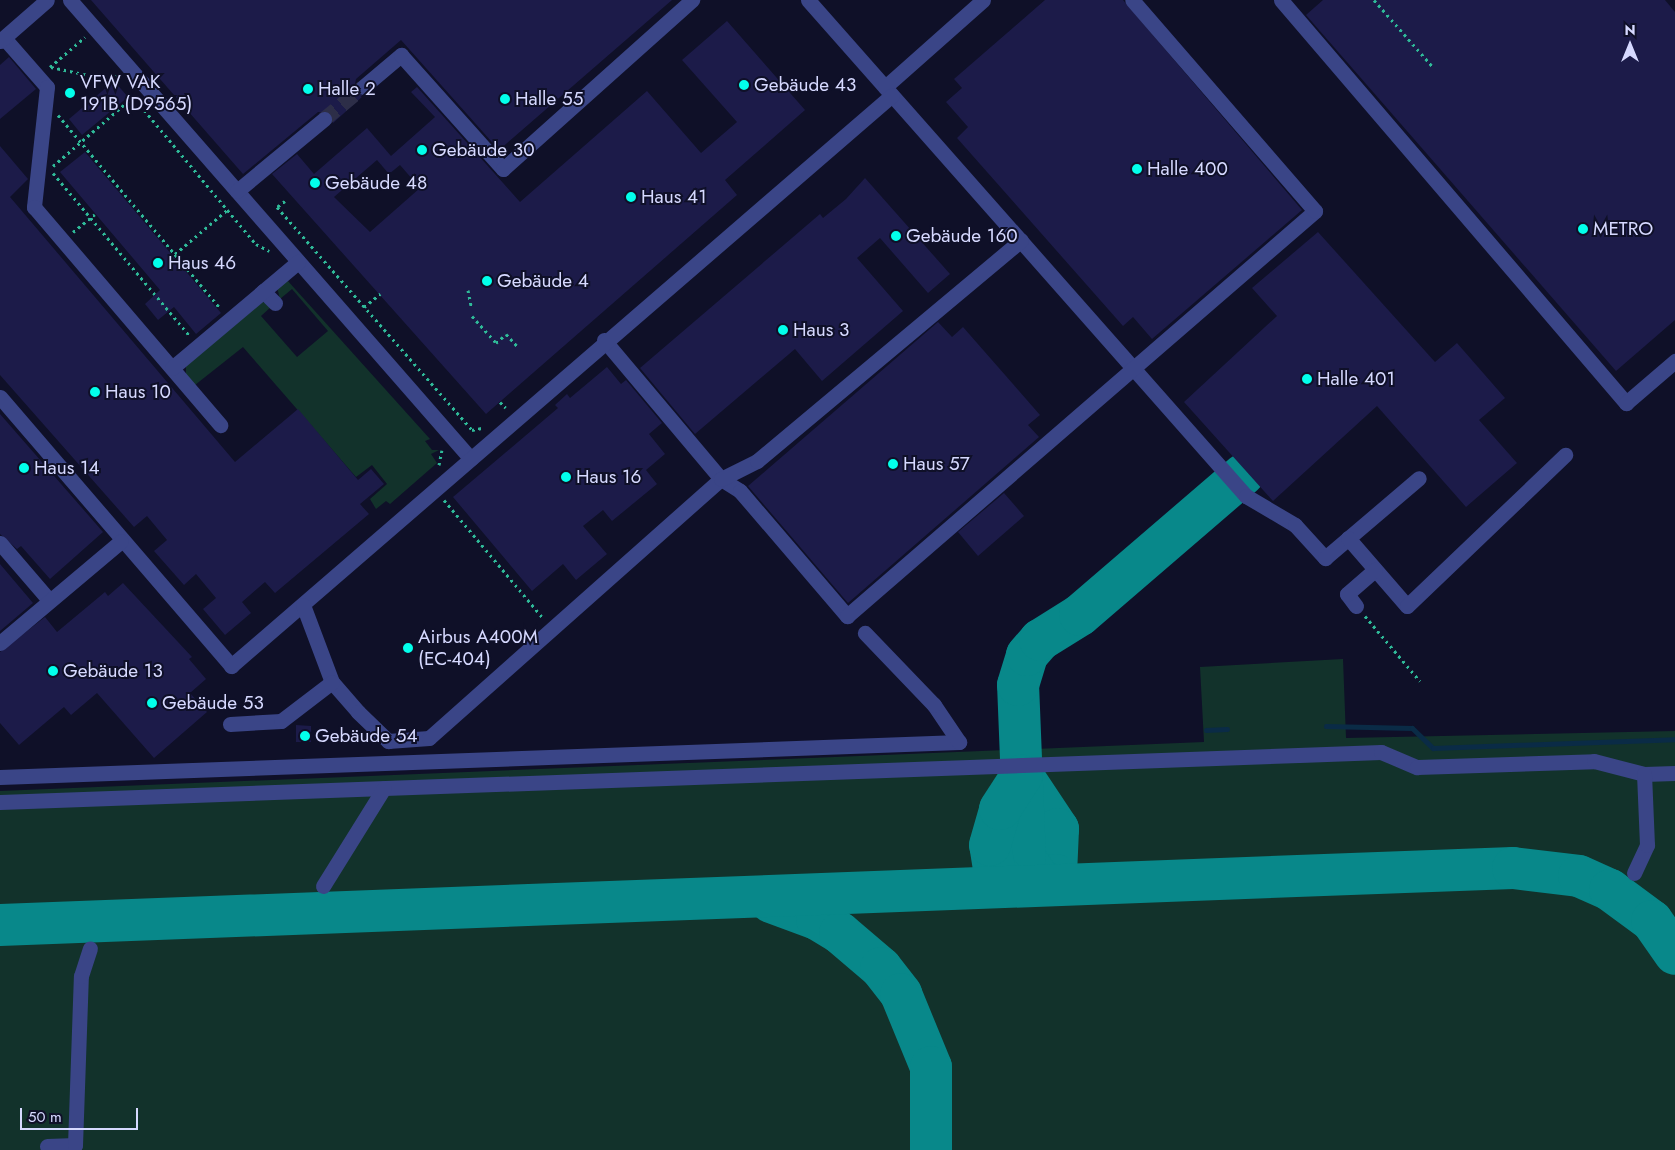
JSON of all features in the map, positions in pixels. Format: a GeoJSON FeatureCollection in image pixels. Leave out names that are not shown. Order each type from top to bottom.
{"type":"FeatureCollection","features":[{"type":"Feature","properties":{"kind":"lane"},"geometry":{"type":"LineString","coordinates":[[47,0],[2,39],[44,72],[47,87],[34,207],[220,425]]}},
{"type":"Feature","properties":{"kind":"lane"},"geometry":{"type":"LineString","coordinates":[[70,0],[89,33],[236,190],[293,266],[471,459]]}},
{"type":"Feature","properties":{"kind":"lane"},"geometry":{"type":"LineString","coordinates":[[363,87],[401,55],[503,169],[692,0]]}},
{"type":"Feature","properties":{"kind":"lane"},"geometry":{"type":"LineString","coordinates":[[808,0],[1246,496],[1295,525],[1325,558],[1419,478]]}},
{"type":"Feature","properties":{"kind":"lane"},"geometry":{"type":"LineString","coordinates":[[0,397],[121,541],[231,666],[436,490],[888,91],[983,0]]}},
{"type":"Feature","properties":{"kind":"lane"},"geometry":{"type":"LineString","coordinates":[[604,340],[721,479],[740,491],[847,616],[1135,370],[1315,211],[1132,0]]}},
{"type":"Feature","properties":{"kind":"lane"},"geometry":{"type":"LineString","coordinates":[[1281,0],[1626,403],[1675,361]]}},
{"type":"Feature","properties":{"kind":"lane"},"geometry":{"type":"LineString","coordinates":[[236,190],[324,119]]}},
{"type":"Feature","properties":{"kind":"lane"},"geometry":{"type":"LineString","coordinates":[[303,605],[332,682],[388,741],[430,738],[554,631],[721,479],[757,461],[1020,240]]}},
{"type":"Feature","properties":{"kind":"lane"},"geometry":{"type":"LineString","coordinates":[[172,368],[293,266]]}},
{"type":"Feature","properties":{"kind":"lane"},"geometry":{"type":"LineString","coordinates":[[263,290],[275,303]]}},
{"type":"Feature","properties":{"kind":"lane"},"geometry":{"type":"LineString","coordinates":[[1348,538],[1407,606],[1565,455]]}},
{"type":"Feature","properties":{"kind":"lane"},"geometry":{"type":"LineString","coordinates":[[0,643],[121,541]]}},
{"type":"Feature","properties":{"kind":"lane"},"geometry":{"type":"LineString","coordinates":[[0,543],[50,600]]}},
{"type":"Feature","properties":{"kind":"lane"},"geometry":{"type":"LineString","coordinates":[[1356,606],[1347,594],[1375,570]]}},
{"type":"Feature","properties":{"kind":"lane"},"geometry":{"type":"LineString","coordinates":[[0,778],[959,742],[934,705],[865,633]]}},
{"type":"Feature","properties":{"kind":"lane"},"geometry":{"type":"LineString","coordinates":[[230,724],[281,721],[332,682]]}},
{"type":"Feature","properties":{"kind":"lane"},"geometry":{"type":"LineString","coordinates":[[0,802],[1381,752],[1417,767],[1594,761],[1644,774],[1675,773]]}},
{"type":"Feature","properties":{"kind":"lane"},"geometry":{"type":"LineString","coordinates":[[1634,873],[1647,845],[1644,774]]}},
{"type":"Feature","properties":{"kind":"lane"},"geometry":{"type":"LineString","coordinates":[[323,886],[384,788]]}},
{"type":"Feature","properties":{"kind":"lane"},"geometry":{"type":"LineString","coordinates":[[47,1146],[75,1145],[81,976],[90,948]]}},
{"type":"Feature","properties":{"kind":"path"},"geometry":{"type":"LineString","coordinates":[[1374,0],[1432,66]]}},
{"type":"Feature","properties":{"kind":"path"},"geometry":{"type":"LineString","coordinates":[[78,32],[89,33]]}},
{"type":"Feature","properties":{"kind":"path"},"geometry":{"type":"LineString","coordinates":[[89,33],[89,44]]}},
{"type":"Feature","properties":{"kind":"path"},"geometry":{"type":"LineString","coordinates":[[44,72],[89,33]]}},
{"type":"Feature","properties":{"kind":"path"},"geometry":{"type":"LineString","coordinates":[[110,68],[122,82]]}},
{"type":"Feature","properties":{"kind":"path"},"geometry":{"type":"LineString","coordinates":[[44,72],[112,80],[117,76]]}},
{"type":"Feature","properties":{"kind":"path"},"geometry":{"type":"LineString","coordinates":[[128,89],[227,210],[293,266]]}},
{"type":"Feature","properties":{"kind":"path"},"geometry":{"type":"LineString","coordinates":[[37,180],[134,96]]}},
{"type":"Feature","properties":{"kind":"path"},"geometry":{"type":"LineString","coordinates":[[45,101],[81,140],[229,319]]}},
{"type":"Feature","properties":{"kind":"path"},"geometry":{"type":"LineString","coordinates":[[49,169],[198,346]]}},
{"type":"Feature","properties":{"kind":"path"},"geometry":{"type":"LineString","coordinates":[[285,201],[277,207],[472,430]]}},
{"type":"Feature","properties":{"kind":"path"},"geometry":{"type":"LineString","coordinates":[[175,254],[227,210]]}},
{"type":"Feature","properties":{"kind":"path"},"geometry":{"type":"LineString","coordinates":[[63,241],[95,214]]}},
{"type":"Feature","properties":{"kind":"path"},"geometry":{"type":"LineString","coordinates":[[468,290],[471,306]]}},
{"type":"Feature","properties":{"kind":"path"},"geometry":{"type":"LineString","coordinates":[[364,307],[380,294]]}},
{"type":"Feature","properties":{"kind":"path"},"geometry":{"type":"LineString","coordinates":[[472,316],[496,343],[506,334],[518,348]]}},
{"type":"Feature","properties":{"kind":"path"},"geometry":{"type":"LineString","coordinates":[[500,402],[506,408]]}},
{"type":"Feature","properties":{"kind":"path"},"geometry":{"type":"LineString","coordinates":[[432,472],[442,460],[439,445]]}},
{"type":"Feature","properties":{"kind":"path"},"geometry":{"type":"LineString","coordinates":[[436,490],[554,631]]}},
{"type":"Feature","properties":{"kind":"path"},"geometry":{"type":"LineString","coordinates":[[1356,606],[1420,681]]}},
{"type":"Feature","properties":{"kind":"green space"},"geometry":{"type":"Polygon","coordinates":[[[287,280],[430,439],[425,441],[432,450],[439,450],[431,454],[437,463],[390,504],[386,501],[376,509],[370,499],[387,484],[372,465],[356,477],[243,347],[195,385],[186,374],[186,366],[261,301],[272,306],[261,316],[297,357],[328,331],[292,289],[280,299],[277,287],[287,280]]]}},
{"type":"Feature","properties":{"kind":"green space"},"geometry":{"type":"Polygon","coordinates":[[[1343,659],[1346,738],[1675,731],[1675,1150],[0,1150],[0,791],[1204,742],[1200,667],[1343,659]]]}},
{"type":"Feature","properties":{"kind":"building"},"geometry":{"type":"Polygon","coordinates":[[[91,0],[672,0],[499,150],[401,40],[356,79],[354,89],[363,96],[333,123],[331,113],[318,112],[243,174],[91,0]]]}},
{"type":"Feature","properties":{"kind":"building","name":"Halle 400"},"geometry":{"type":"Polygon","coordinates":[[[1045,0],[1123,0],[1302,210],[1152,339],[1133,317],[1123,326],[957,138],[968,127],[946,102],[962,88],[954,79],[1045,0]]]}},
{"type":"Feature","properties":{"kind":"building","name":"METRO"},"geometry":{"type":"Polygon","coordinates":[[[1323,0],[1665,0],[1675,12],[1675,320],[1616,371],[1306,15],[1323,0]]]}},
{"type":"Feature","properties":{"kind":"building"},"geometry":{"type":"Polygon","coordinates":[[[727,21],[805,110],[725,180],[737,195],[486,414],[272,174],[297,154],[314,174],[367,128],[391,156],[435,117],[411,92],[417,87],[520,202],[647,91],[701,153],[737,122],[682,60],[727,21]],[[377,160],[334,197],[370,232],[420,188],[400,165],[389,174],[377,160]]]}},
{"type":"Feature","properties":{"kind":"building"},"geometry":{"type":"Polygon","coordinates":[[[9,57],[36,89],[0,119],[0,65],[9,57]]]}},
{"type":"Feature","properties":{"kind":"building"},"geometry":{"type":"Polygon","coordinates":[[[114,81],[128,97],[82,135],[69,119],[114,81]]]}},
{"type":"Feature","properties":{"kind":"building","name":"Haus 10"},"geometry":{"type":"Polygon","coordinates":[[[0,146],[28,179],[10,197],[235,462],[298,409],[358,480],[371,469],[384,484],[360,504],[369,514],[275,593],[265,582],[242,602],[251,613],[225,635],[203,609],[216,598],[196,574],[184,585],[154,551],[167,540],[147,516],[134,527],[0,375],[0,146]]]}},
{"type":"Feature","properties":{"kind":"building","name":"Haus 46"},"geometry":{"type":"Polygon","coordinates":[[[85,152],[221,313],[196,334],[174,307],[158,320],[145,304],[160,290],[60,172],[85,152]]]}},
{"type":"Feature","properties":{"kind":"building","name":"Haus 3"},"geometry":{"type":"Polygon","coordinates":[[[865,178],[950,274],[928,293],[880,238],[857,258],[903,311],[822,381],[795,349],[695,434],[640,368],[820,214],[823,218],[846,199],[865,178]]]}},
{"type":"Feature","properties":{"kind":"building","name":"Halle 401"},"geometry":{"type":"Polygon","coordinates":[[[1318,232],[1435,362],[1457,343],[1505,398],[1479,420],[1517,463],[1466,507],[1377,406],[1273,501],[1184,402],[1277,316],[1252,288],[1318,232]]]}},
{"type":"Feature","properties":{"kind":"building","name":"Haus 57"},"geometry":{"type":"Polygon","coordinates":[[[938,322],[952,337],[963,327],[1040,415],[1028,425],[1039,437],[848,603],[748,486],[938,322]]]}},
{"type":"Feature","properties":{"kind":"building","name":"Haus 16"},"geometry":{"type":"Polygon","coordinates":[[[607,367],[621,384],[626,380],[662,423],[649,434],[665,454],[646,470],[657,484],[612,521],[603,510],[583,526],[607,554],[576,580],[563,564],[532,591],[453,497],[558,408],[555,405],[567,394],[570,398],[607,367]]]}},
{"type":"Feature","properties":{"kind":"building","name":"Haus 14"},"geometry":{"type":"Polygon","coordinates":[[[0,414],[103,532],[50,579],[21,546],[17,549],[0,534],[0,414]]]}},
{"type":"Feature","properties":{"kind":"building"},"geometry":{"type":"Polygon","coordinates":[[[1004,493],[1024,516],[978,556],[958,532],[1004,493]]]}},
{"type":"Feature","properties":{"kind":"building"},"geometry":{"type":"Polygon","coordinates":[[[0,564],[33,603],[0,631],[0,564]]]}},
{"type":"Feature","properties":{"kind":"building"},"geometry":{"type":"Polygon","coordinates":[[[123,583],[192,657],[189,659],[206,679],[190,693],[207,712],[154,758],[97,693],[71,715],[64,707],[19,745],[0,723],[0,652],[45,617],[57,632],[105,592],[108,596],[123,583]]]}},
{"type":"Feature","properties":{"kind":"building","name":"Gebäude 54"},"geometry":{"type":"Polygon","coordinates":[[[296,725],[311,726],[311,742],[296,742],[296,725]]]}},
{"type":"Feature","properties":{"kind":"waterway"},"geometry":{"type":"LineString","coordinates":[[1326,726],[1412,728],[1433,748],[1675,739]]}},
{"type":"Feature","properties":{"kind":"waterway"},"geometry":{"type":"LineString","coordinates":[[1206,730],[1227,729]]}},
{"type":"Feature","properties":{"kind":"taxiway"},"geometry":{"type":"LineString","coordinates":[[1050,885],[1039,879],[1025,858],[1018,685],[1027,655],[1040,640],[1080,615],[1244,474]]}},
{"type":"Feature","properties":{"kind":"taxiway"},"geometry":{"type":"LineString","coordinates":[[1022,775],[1058,829],[1056,875],[1047,885]]}},
{"type":"Feature","properties":{"kind":"taxiway"},"geometry":{"type":"LineString","coordinates":[[1009,886],[994,869],[990,845],[1000,809],[1022,775]]}},
{"type":"Feature","properties":{"kind":"taxiway"},"geometry":{"type":"LineString","coordinates":[[0,925],[1513,868],[1579,876],[1610,890],[1652,921],[1675,954]]}},
{"type":"Feature","properties":{"kind":"taxiway"},"geometry":{"type":"LineString","coordinates":[[771,902],[817,919],[840,933],[881,968],[901,994],[931,1067],[931,1150]]}},
{"type":"Feature","properties":{"kind":"tunnel"},"geometry":{"type":"LineString","coordinates":[[324,119],[363,87]]}},
{"type":"Feature","properties":{"kind":"place","name":"Gebäude 43"},"geometry":{"type":"Point","coordinates":[744,85]}},
{"type":"Feature","properties":{"kind":"place","name":"Halle 2"},"geometry":{"type":"Point","coordinates":[308,89]}},
{"type":"Feature","properties":{"kind":"place","name":"VFW VAK 191B (D9565)"},"geometry":{"type":"Point","coordinates":[70,93]}},
{"type":"Feature","properties":{"kind":"place","name":"Halle 55"},"geometry":{"type":"Point","coordinates":[505,99]}},
{"type":"Feature","properties":{"kind":"place","name":"Gebäude 30"},"geometry":{"type":"Point","coordinates":[422,150]}},
{"type":"Feature","properties":{"kind":"place","name":"Halle 400"},"geometry":{"type":"Point","coordinates":[1137,169]}},
{"type":"Feature","properties":{"kind":"place","name":"Gebäude 48"},"geometry":{"type":"Point","coordinates":[315,183]}},
{"type":"Feature","properties":{"kind":"place","name":"Haus 41"},"geometry":{"type":"Point","coordinates":[631,197]}},
{"type":"Feature","properties":{"kind":"place","name":"METRO"},"geometry":{"type":"Point","coordinates":[1583,229]}},
{"type":"Feature","properties":{"kind":"place","name":"Gebäude 160"},"geometry":{"type":"Point","coordinates":[896,236]}},
{"type":"Feature","properties":{"kind":"place","name":"Haus 46"},"geometry":{"type":"Point","coordinates":[158,263]}},
{"type":"Feature","properties":{"kind":"place","name":"Gebäude 4"},"geometry":{"type":"Point","coordinates":[487,281]}},
{"type":"Feature","properties":{"kind":"place","name":"Haus 3"},"geometry":{"type":"Point","coordinates":[783,330]}},
{"type":"Feature","properties":{"kind":"place","name":"Halle 401"},"geometry":{"type":"Point","coordinates":[1307,379]}},
{"type":"Feature","properties":{"kind":"place","name":"Haus 10"},"geometry":{"type":"Point","coordinates":[95,392]}},
{"type":"Feature","properties":{"kind":"place","name":"Haus 57"},"geometry":{"type":"Point","coordinates":[893,464]}},
{"type":"Feature","properties":{"kind":"place","name":"Haus 14"},"geometry":{"type":"Point","coordinates":[24,468]}},
{"type":"Feature","properties":{"kind":"place","name":"Haus 16"},"geometry":{"type":"Point","coordinates":[566,477]}},
{"type":"Feature","properties":{"kind":"place","name":"Airbus A400M (EC-404)"},"geometry":{"type":"Point","coordinates":[408,648]}},
{"type":"Feature","properties":{"kind":"place","name":"Gebäude 13"},"geometry":{"type":"Point","coordinates":[53,671]}},
{"type":"Feature","properties":{"kind":"place","name":"Gebäude 53"},"geometry":{"type":"Point","coordinates":[152,703]}},
{"type":"Feature","properties":{"kind":"place","name":"Gebäude 54"},"geometry":{"type":"Point","coordinates":[305,736]}}]}
